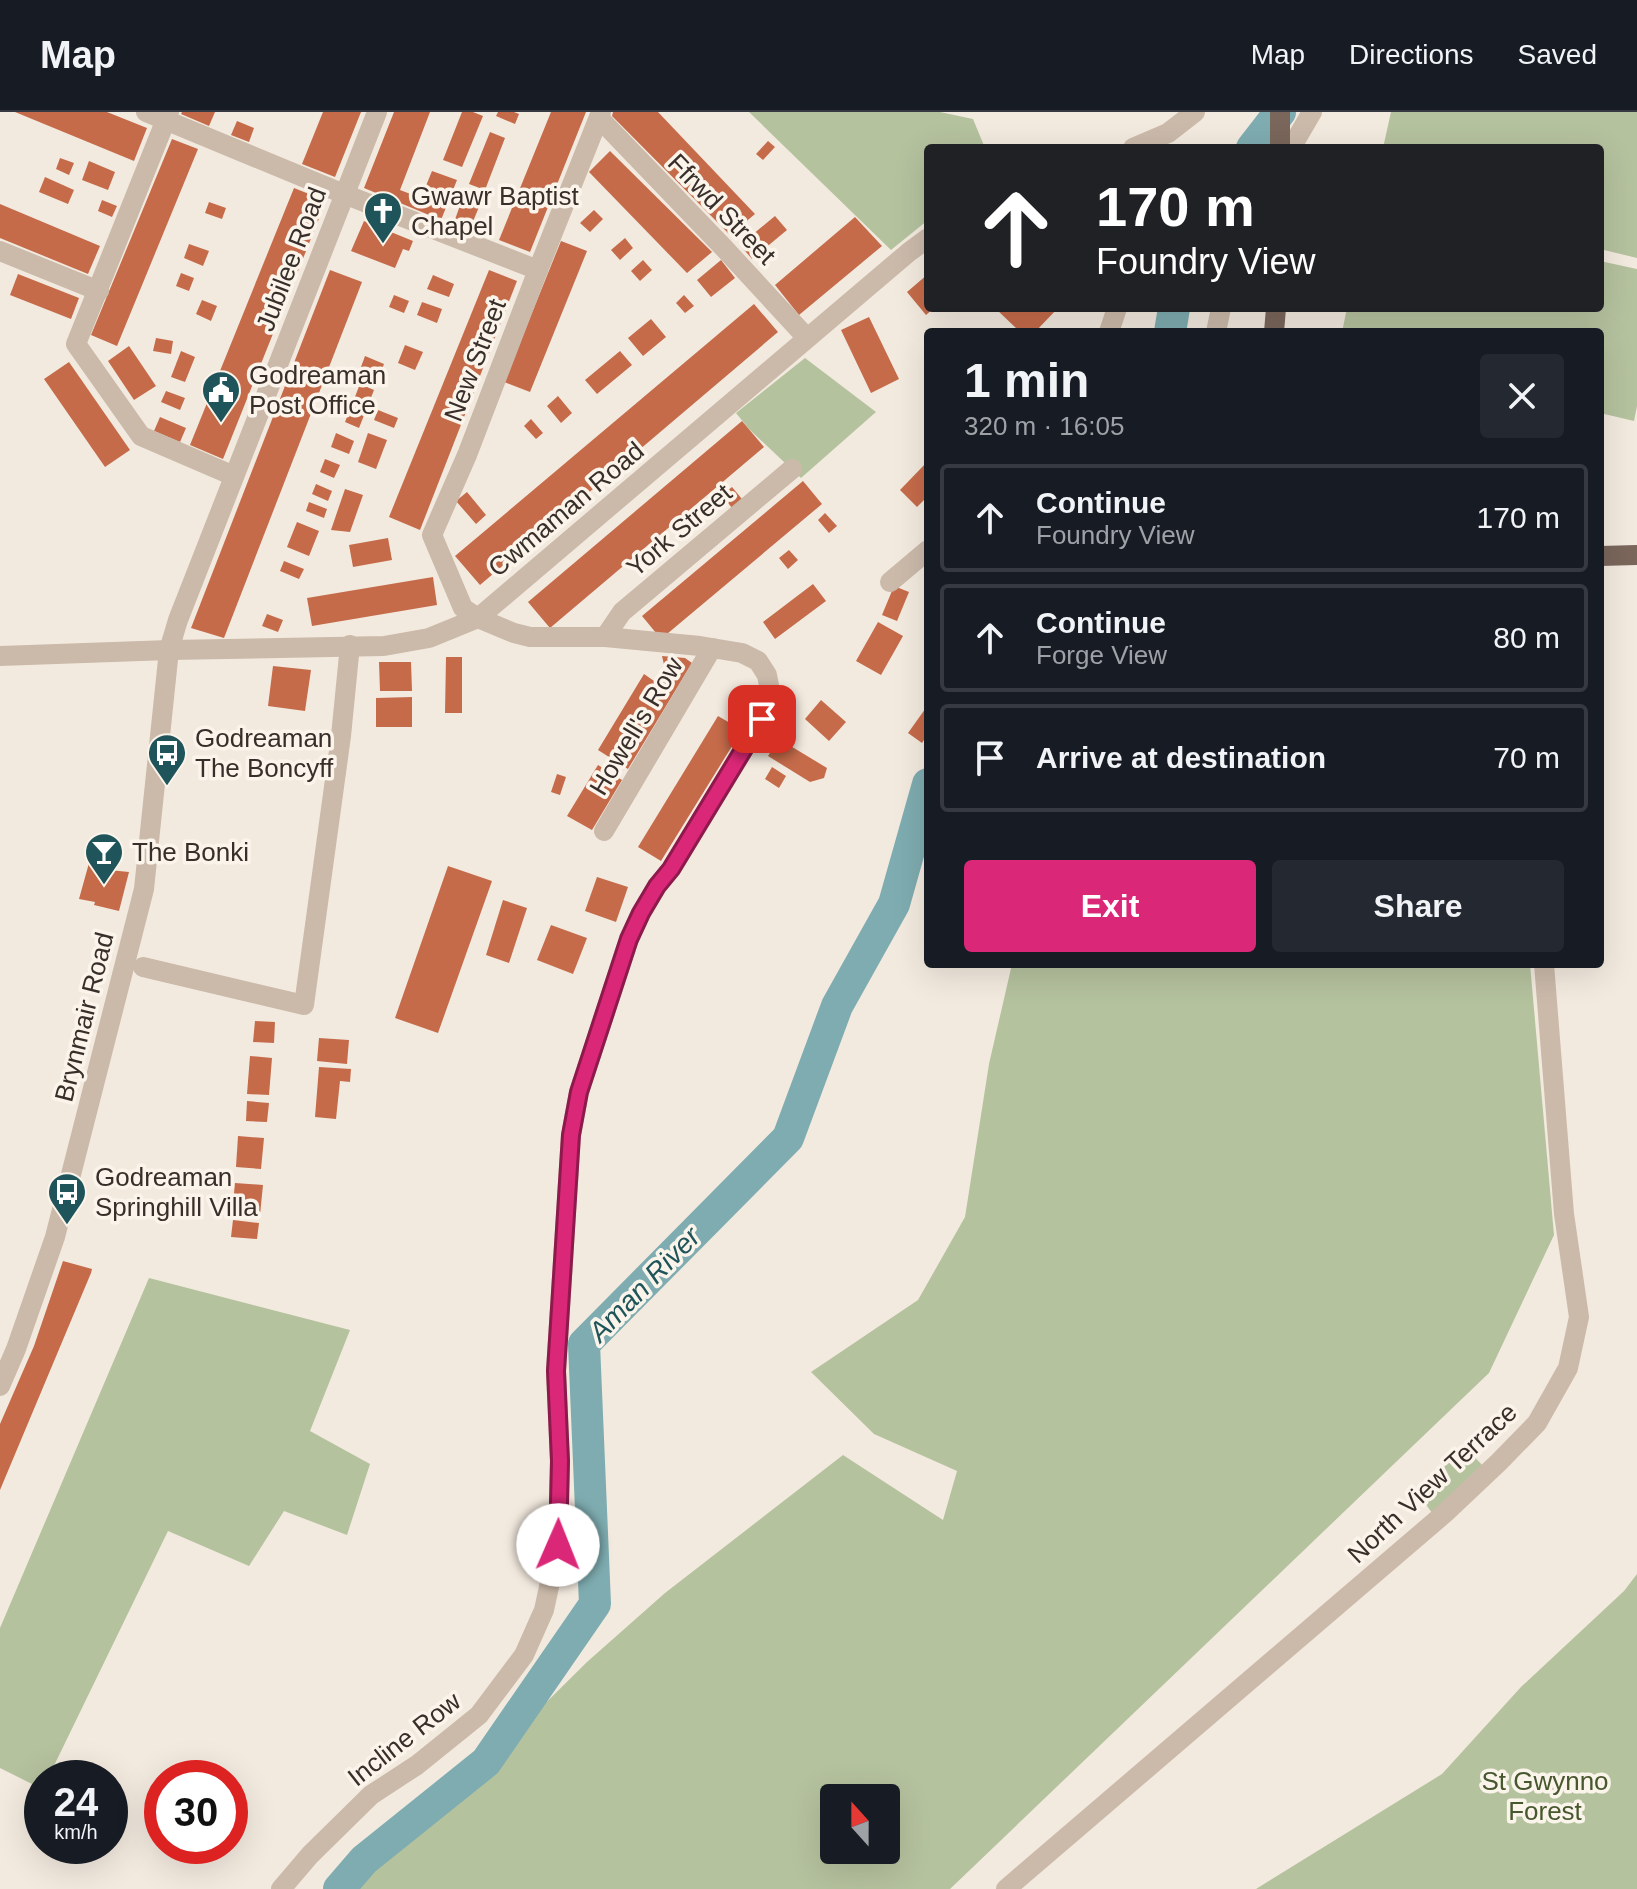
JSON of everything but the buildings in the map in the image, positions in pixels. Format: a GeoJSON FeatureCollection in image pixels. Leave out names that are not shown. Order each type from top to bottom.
{"type":"FeatureCollection","features":[{"type":"Feature","properties":{"kind":"main road"},"geometry":{"type":"LineString","coordinates":[[1280,112],[1280,144]]}},
{"type":"Feature","properties":{"kind":"main road"},"geometry":{"type":"LineString","coordinates":[[1604,556],[1637,555]]}},
{"type":"Feature","properties":{"kind":"street"},"geometry":{"type":"LineString","coordinates":[[146,112],[168,116],[344,194],[538,270]]}},
{"type":"Feature","properties":{"kind":"street","name":"Jubilee Road"},"geometry":{"type":"LineString","coordinates":[[169,650],[178,620],[377,112]]}},
{"type":"Feature","properties":{"kind":"street"},"geometry":{"type":"LineString","coordinates":[[1167,140],[1195,112]]}},
{"type":"Feature","properties":{"kind":"street"},"geometry":{"type":"LineString","coordinates":[[1293,144],[1312,112]]}},
{"type":"Feature","properties":{"kind":"street","name":"New Street"},"geometry":{"type":"LineString","coordinates":[[478,618],[463,608],[432,535],[467,455],[600,115]]}},
{"type":"Feature","properties":{"kind":"street","name":"Ffrwd Street"},"geometry":{"type":"LineString","coordinates":[[600,115],[807,338]]}},
{"type":"Feature","properties":{"kind":"street"},"geometry":{"type":"LineString","coordinates":[[168,116],[76,344],[141,436],[234,476]]}},
{"type":"Feature","properties":{"kind":"street","name":"Cwmaman Road"},"geometry":{"type":"LineString","coordinates":[[0,656],[384,646],[429,638],[478,618],[924,241]]}},
{"type":"Feature","properties":{"kind":"street"},"geometry":{"type":"LineString","coordinates":[[0,251],[99,291]]}},
{"type":"Feature","properties":{"kind":"street","name":"York Street"},"geometry":{"type":"LineString","coordinates":[[605,637],[622,612],[792,469]]}},
{"type":"Feature","properties":{"kind":"street"},"geometry":{"type":"LineString","coordinates":[[890,582],[924,553]]}},
{"type":"Feature","properties":{"kind":"street"},"geometry":{"type":"LineString","coordinates":[[478,618],[530,637],[605,637],[712,648]]}},
{"type":"Feature","properties":{"kind":"street"},"geometry":{"type":"LineString","coordinates":[[143,967],[304,1005],[341,736],[350,645]]}},
{"type":"Feature","properties":{"kind":"street","name":"Incline Row"},"geometry":{"type":"LineString","coordinates":[[281,1889],[310,1855],[371,1795],[417,1765],[479,1715],[524,1655],[544,1610],[558,1545],[560,1461],[556,1371],[571,1135],[579,1092],[629,939],[641,913],[762,719],[771,696],[767,675],[758,661],[742,653],[712,648]]}},
{"type":"Feature","properties":{"kind":"street","name":"Howell's Row"},"geometry":{"type":"LineString","coordinates":[[604,831],[712,648]]}},
{"type":"Feature","properties":{"kind":"street","name":"Brynmair Road"},"geometry":{"type":"LineString","coordinates":[[0,1386],[55,1237],[144,889],[169,650]]}},
{"type":"Feature","properties":{"kind":"street","name":"North View Terrace"},"geometry":{"type":"LineString","coordinates":[[1006,1889],[1445,1513],[1537,1423],[1568,1368],[1579,1317],[1564,1214],[1544,968]]}},
{"type":"Feature","properties":{"kind":"green space"},"geometry":{"type":"Polygon","coordinates":[[[749,112],[940,112],[973,119],[983,144],[924,144],[924,223],[891,250],[749,112]]]}},
{"type":"Feature","properties":{"kind":"green space"},"geometry":{"type":"Polygon","coordinates":[[[1391,112],[1637,112],[1637,258],[1604,250],[1604,144],[1384,144],[1391,112]]]}},
{"type":"Feature","properties":{"kind":"green space"},"geometry":{"type":"Polygon","coordinates":[[[1604,262],[1637,269],[1637,406],[1634,421],[1604,414],[1604,328],[1343,328],[1346,312],[1604,312],[1604,262]]]}},
{"type":"Feature","properties":{"kind":"green space"},"geometry":{"type":"Polygon","coordinates":[[[805,358],[876,412],[801,478],[736,413],[805,358]]]}},
{"type":"Feature","properties":{"kind":"green space"},"geometry":{"type":"Polygon","coordinates":[[[1011,968],[1530,968],[1554,1235],[1489,1373],[950,1889],[339,1889],[364,1860],[486,1762],[587,1662],[665,1593],[843,1455],[943,1520],[957,1471],[874,1434],[811,1372],[918,1300],[965,1217],[989,1064],[1011,968]]]}},
{"type":"Feature","properties":{"kind":"green space"},"geometry":{"type":"Polygon","coordinates":[[[149,1278],[350,1330],[310,1431],[370,1464],[347,1535],[284,1511],[249,1566],[168,1531],[57,1760],[24,1760],[24,1780],[0,1768],[0,1628],[149,1278]]]}},
{"type":"Feature","properties":{"kind":"green space"},"geometry":{"type":"Polygon","coordinates":[[[1467,1449],[1483,1466],[1432,1513],[1425,1503],[1422,1488],[1427,1480],[1467,1449]]]}},
{"type":"Feature","properties":{"kind":"green space","name":"St Gwynno Forest"},"geometry":{"type":"Polygon","coordinates":[[[1637,1574],[1637,1889],[1256,1889],[1442,1774],[1521,1687],[1624,1591],[1637,1574]]]}},
{"type":"Feature","properties":{"kind":"waterway","name":"Aman River"},"geometry":{"type":"LineString","coordinates":[[1255,144],[1280,112]]}},
{"type":"Feature","properties":{"kind":"waterway","name":"Aman River"},"geometry":{"type":"LineString","coordinates":[[1171,328],[1173,312]]}},
{"type":"Feature","properties":{"kind":"waterway","name":"Aman River"},"geometry":{"type":"LineString","coordinates":[[339,1889],[364,1860],[486,1762],[595,1604],[584,1344],[788,1138],[837,1006],[894,904],[924,798]]}},
{"type":"Feature","properties":{"kind":"place","name":"Gwawr Baptist Chapel"},"geometry":{"type":"Point","coordinates":[383,245]}},
{"type":"Feature","properties":{"kind":"place","name":"Godreaman Post Office"},"geometry":{"type":"Point","coordinates":[221,424]}},
{"type":"Feature","properties":{"kind":"place","name":"Godreaman The Boncyff"},"geometry":{"type":"Point","coordinates":[167,787]}},
{"type":"Feature","properties":{"kind":"place","name":"The Bonki"},"geometry":{"type":"Point","coordinates":[104,886]}},
{"type":"Feature","properties":{"kind":"place","name":"Godreaman Springhill Villa"},"geometry":{"type":"Point","coordinates":[67,1226]}},
{"type":"Feature","properties":{"kind":"route"},"geometry":{"type":"LineString","coordinates":[[558,1545],[560,1461],[556,1371],[571,1135],[579,1092],[629,939],[641,913],[762,719]]}}]}
